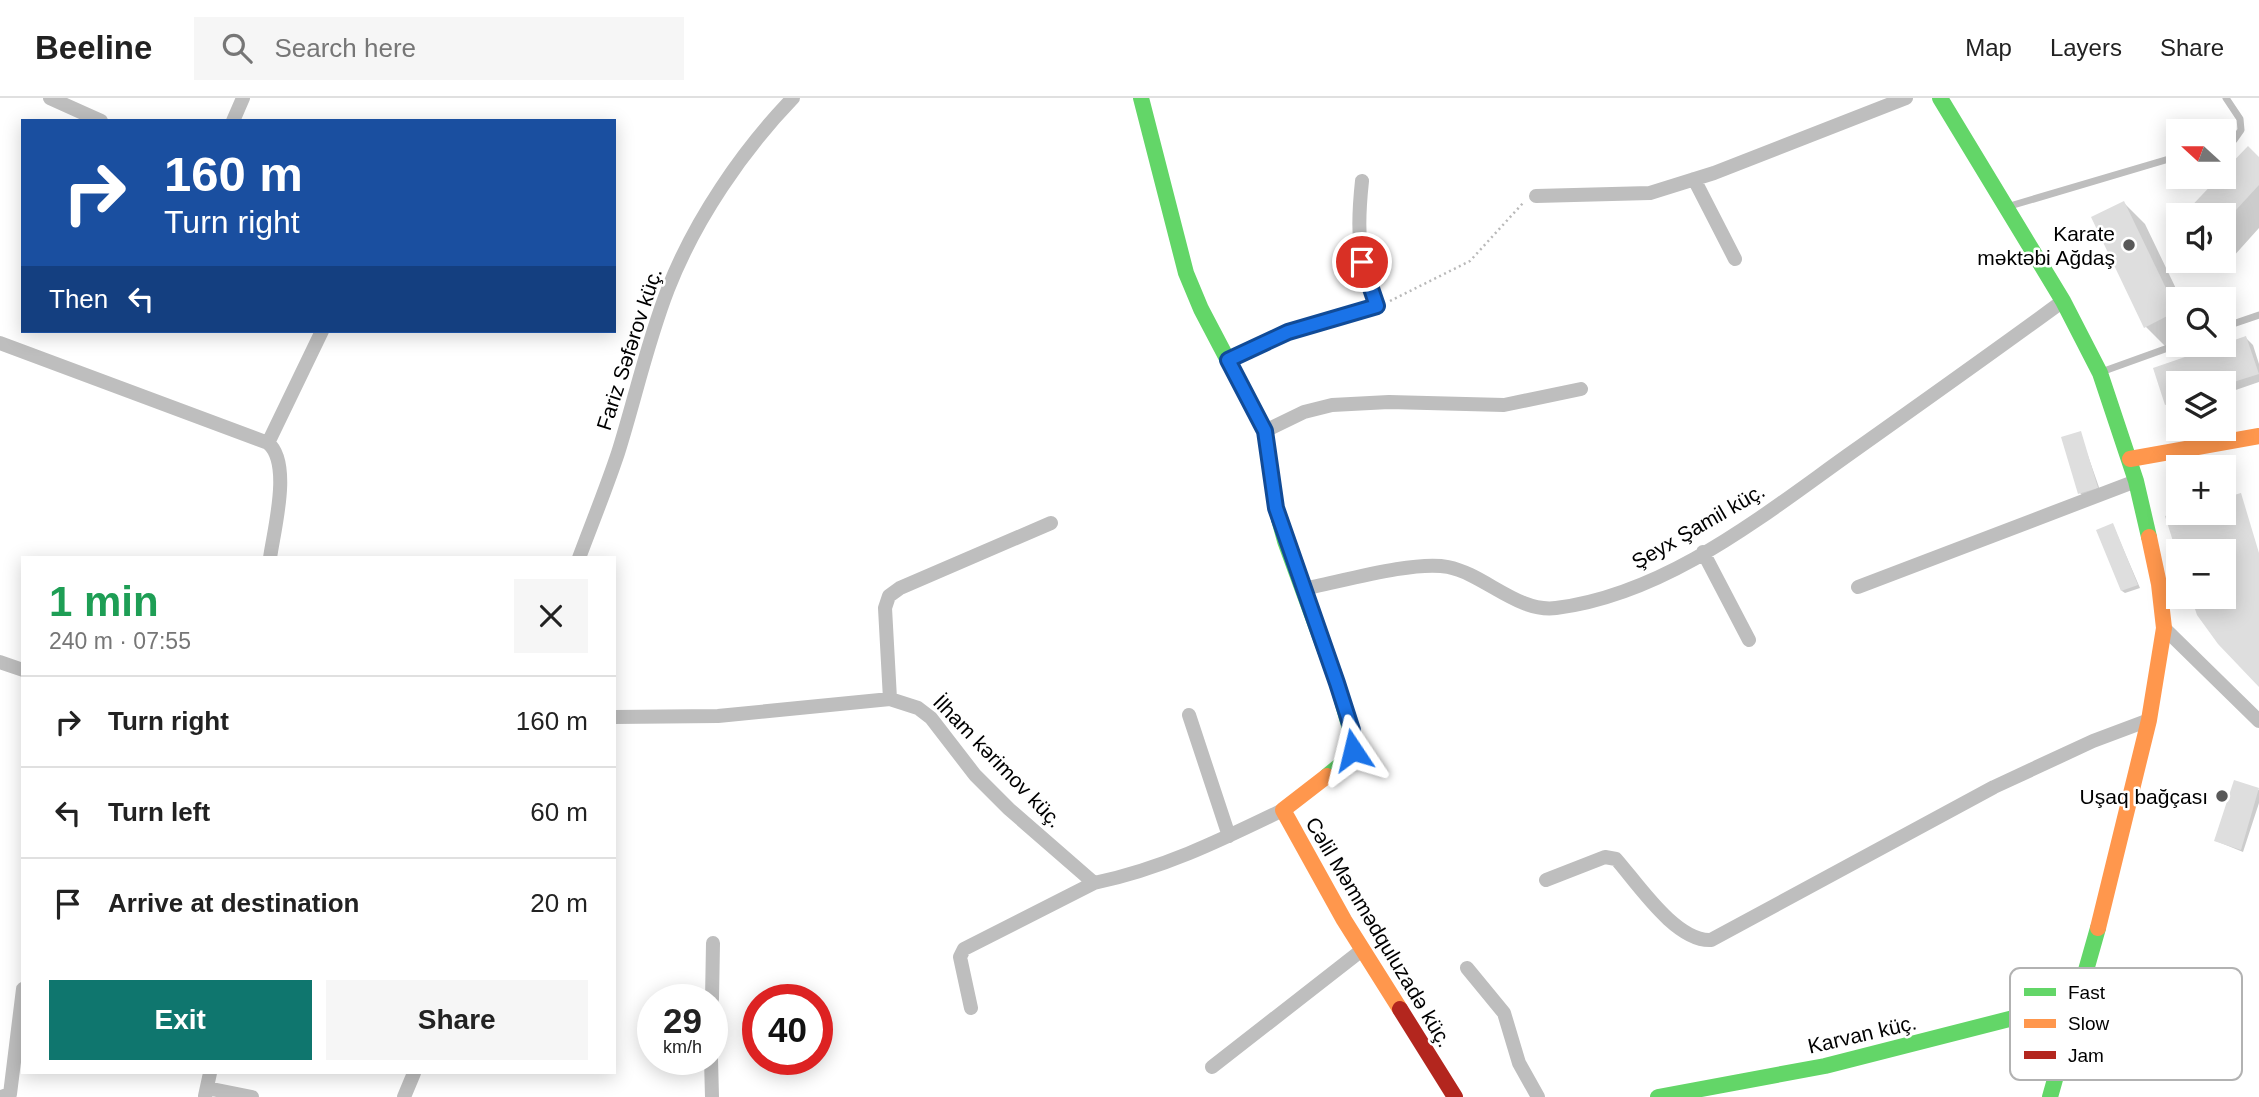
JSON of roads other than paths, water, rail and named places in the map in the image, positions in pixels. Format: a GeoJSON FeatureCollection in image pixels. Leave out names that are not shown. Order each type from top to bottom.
{"type":"FeatureCollection","features":[{"type":"Feature","properties":{"kind":"street"},"geometry":{"type":"LineString","coordinates":[[50,98],[97,119]]}},
{"type":"Feature","properties":{"kind":"street"},"geometry":{"type":"LineString","coordinates":[[234,119],[243,98]]}},
{"type":"Feature","properties":{"kind":"street","name":"Cəlil Məmmədquluzadə küç."},"geometry":{"type":"LineString","coordinates":[[1141,98],[1186,273],[1265,431],[1276,508],[1337,683],[1354,743],[1344,762],[1283,810],[1362,950],[1455,1097]]}},
{"type":"Feature","properties":{"kind":"street"},"geometry":{"type":"LineString","coordinates":[[1536,196],[1650,193],[1694,179],[1906,98]]}},
{"type":"Feature","properties":{"kind":"street"},"geometry":{"type":"LineString","coordinates":[[1940,98],[2063,301],[2100,373],[2130,459],[2159,584],[2164,628],[2149,720],[2086,968]]}},
{"type":"Feature","properties":{"kind":"street","name":"Fariz Səfərov küç."},"geometry":{"type":"LineString","coordinates":[[580,556],[618,452],[668,287],[691,240],[734,171],[785,100]]}},
{"type":"Feature","properties":{"kind":"street"},"geometry":{"type":"LineString","coordinates":[[1694,179],[1735,259]]}},
{"type":"Feature","properties":{"kind":"street"},"geometry":{"type":"LineString","coordinates":[[1228,360],[1288,332],[1377,306],[1362,262],[1356,229],[1362,181]]}},
{"type":"Feature","properties":{"kind":"street","name":"Şeyx Şamil küç."},"geometry":{"type":"LineString","coordinates":[[1303,589],[1427,566],[1446,566],[1462,570],[1523,601],[1553,609],[1633,588],[1754,522],[2063,301]]}},
{"type":"Feature","properties":{"kind":"street"},"geometry":{"type":"LineString","coordinates":[[268,443],[321,333]]}},
{"type":"Feature","properties":{"kind":"street"},"geometry":{"type":"LineString","coordinates":[[0,343],[268,443],[276,450],[281,471],[270,556]]}},
{"type":"Feature","properties":{"kind":"street"},"geometry":{"type":"LineString","coordinates":[[1265,431],[1304,412],[1332,405],[1389,402],[1504,405],[1581,389]]}},
{"type":"Feature","properties":{"kind":"street"},"geometry":{"type":"LineString","coordinates":[[2130,459],[2259,436]]}},
{"type":"Feature","properties":{"kind":"street"},"geometry":{"type":"LineString","coordinates":[[1858,587],[2136,481]]}},
{"type":"Feature","properties":{"kind":"street"},"geometry":{"type":"LineString","coordinates":[[890,699],[885,608],[889,596],[900,588],[1051,523]]}},
{"type":"Feature","properties":{"kind":"street"},"geometry":{"type":"LineString","coordinates":[[1703,552],[1749,640]]}},
{"type":"Feature","properties":{"kind":"street"},"geometry":{"type":"LineString","coordinates":[[2164,628],[2259,721]]}},
{"type":"Feature","properties":{"kind":"street"},"geometry":{"type":"LineString","coordinates":[[0,662],[21,669]]}},
{"type":"Feature","properties":{"kind":"street","name":"İlham kərimov küç."},"geometry":{"type":"LineString","coordinates":[[616,717],[718,716],[890,699],[918,708],[931,718],[992,792],[1094,883]]}},
{"type":"Feature","properties":{"kind":"street"},"geometry":{"type":"LineString","coordinates":[[1189,715],[1228,836]]}},
{"type":"Feature","properties":{"kind":"street"},"geometry":{"type":"LineString","coordinates":[[1546,880],[1605,857],[1616,859],[1682,933],[1698,941],[1711,940],[1994,787],[2093,741],[2149,720]]}},
{"type":"Feature","properties":{"kind":"street"},"geometry":{"type":"LineString","coordinates":[[971,1009],[960,957],[964,949],[1094,883],[1139,874],[1283,810]]}},
{"type":"Feature","properties":{"kind":"street"},"geometry":{"type":"LineString","coordinates":[[712,984],[713,943]]}},
{"type":"Feature","properties":{"kind":"street"},"geometry":{"type":"LineString","coordinates":[[1212,1067],[1362,950]]}},
{"type":"Feature","properties":{"kind":"street"},"geometry":{"type":"LineString","coordinates":[[1467,968],[1504,1013],[1519,1063],[1538,1097]]}},
{"type":"Feature","properties":{"kind":"street"},"geometry":{"type":"LineString","coordinates":[[10,1096],[21,1005]]}},
{"type":"Feature","properties":{"kind":"street","name":"Karvan küç."},"geometry":{"type":"LineString","coordinates":[[1658,1097],[1825,1066],[2010,1019]]}},
{"type":"Feature","properties":{"kind":"street"},"geometry":{"type":"LineString","coordinates":[[209,1074],[206,1093],[252,1097]]}},
{"type":"Feature","properties":{"kind":"street"},"geometry":{"type":"LineString","coordinates":[[404,1097],[414,1074]]}},
{"type":"Feature","properties":{"kind":"street"},"geometry":{"type":"LineString","coordinates":[[711,1075],[712,1097]]}},
{"type":"Feature","properties":{"kind":"street"},"geometry":{"type":"LineString","coordinates":[[2050,1097],[2055,1080]]}},
{"type":"Feature","properties":{"kind":"lane"},"geometry":{"type":"LineString","coordinates":[[2226,98],[2240,119],[2241,130],[2236,137]]}},
{"type":"Feature","properties":{"kind":"lane"},"geometry":{"type":"LineString","coordinates":[[2006,207],[2166,160]]}},
{"type":"Feature","properties":{"kind":"lane"},"geometry":{"type":"LineString","coordinates":[[2236,323],[2259,315]]}},
{"type":"Feature","properties":{"kind":"lane"},"geometry":{"type":"LineString","coordinates":[[2100,373],[2166,349]]}},
{"type":"Feature","properties":{"kind":"place","name":"Karate məktəbi Ağdaş"},"geometry":{"type":"Point","coordinates":[2129,245]}},
{"type":"Feature","properties":{"kind":"place","name":"Uşaq bağçası"},"geometry":{"type":"Point","coordinates":[2222,796]}}]}
